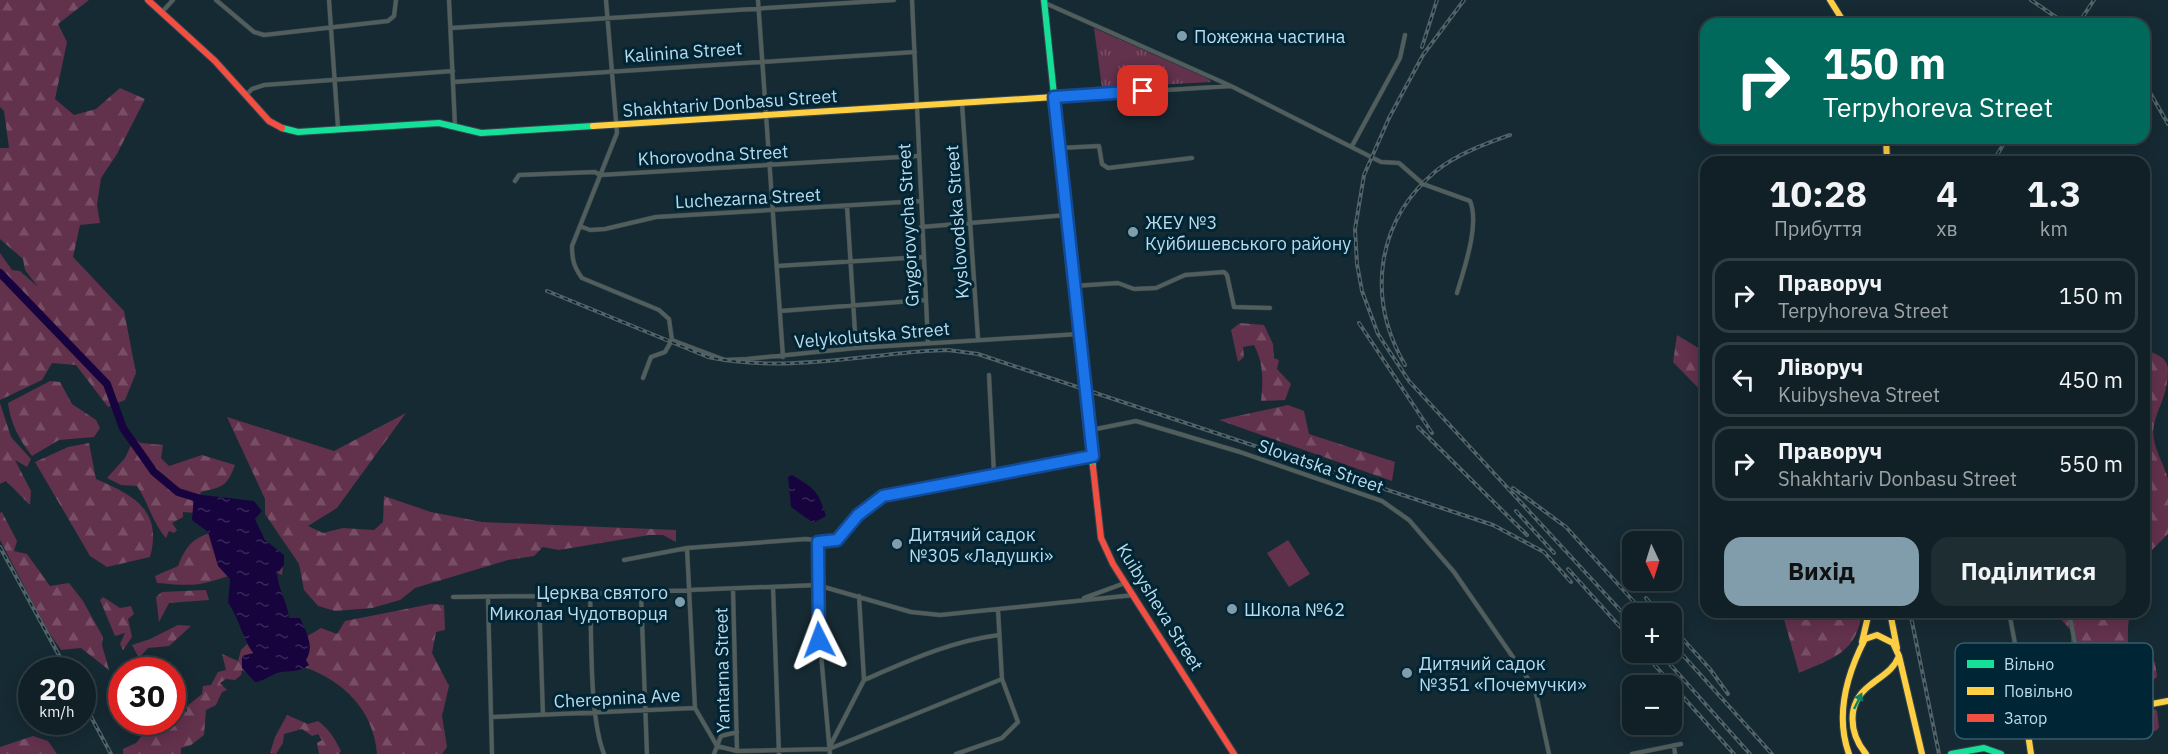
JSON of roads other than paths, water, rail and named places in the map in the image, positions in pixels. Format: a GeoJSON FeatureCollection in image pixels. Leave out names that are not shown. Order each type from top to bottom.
{"type":"FeatureCollection","features":[{"type":"Feature","properties":{"kind":"main road"},"geometry":{"type":"LineString","coordinates":[[148,0],[215,62],[246,95]]}},
{"type":"Feature","properties":{"kind":"main road"},"geometry":{"type":"LineString","coordinates":[[1830,0],[1841,18]]}},
{"type":"Feature","properties":{"kind":"main road","name":"Kuibysheva Street"},"geometry":{"type":"LineString","coordinates":[[1044,1],[1101,538],[1113,564],[1234,754]]}},
{"type":"Feature","properties":{"kind":"main road","name":"Shakhtariv Donbasu Street"},"geometry":{"type":"LineString","coordinates":[[246,95],[269,121],[283,129],[298,132],[438,123],[455,126],[473,134],[1054,97]]}},
{"type":"Feature","properties":{"kind":"main road"},"geometry":{"type":"LineString","coordinates":[[1849,754],[1842,734],[1841,713],[1868,618]]}},
{"type":"Feature","properties":{"kind":"main road"},"geometry":{"type":"LineString","coordinates":[[1891,618],[1922,754]]}},
{"type":"Feature","properties":{"kind":"main road"},"geometry":{"type":"LineString","coordinates":[[1862,645],[1865,639],[1877,635],[1885,636],[1898,653]]}},
{"type":"Feature","properties":{"kind":"main road"},"geometry":{"type":"LineString","coordinates":[[1866,754],[1855,739],[1852,719],[1854,710],[1863,691],[1894,669],[1898,653]]}},
{"type":"Feature","properties":{"kind":"main road"},"geometry":{"type":"LineString","coordinates":[[2153,704],[2168,701]]}},
{"type":"Feature","properties":{"kind":"main road"},"geometry":{"type":"LineString","coordinates":[[2030,739],[2031,754]]}},
{"type":"Feature","properties":{"kind":"main road"},"geometry":{"type":"LineString","coordinates":[[1951,754],[1984,748],[2001,754]]}},
{"type":"Feature","properties":{"kind":"street"},"geometry":{"type":"LineString","coordinates":[[162,12],[173,0]]}},
{"type":"Feature","properties":{"kind":"street"},"geometry":{"type":"LineString","coordinates":[[216,0],[260,35],[388,21],[394,16],[396,0]]}},
{"type":"Feature","properties":{"kind":"street"},"geometry":{"type":"LineString","coordinates":[[329,0],[338,128]]}},
{"type":"Feature","properties":{"kind":"street"},"geometry":{"type":"LineString","coordinates":[[449,0],[455,126]]}},
{"type":"Feature","properties":{"kind":"street"},"geometry":{"type":"LineString","coordinates":[[606,0],[617,133],[572,246],[575,269],[582,278],[659,310],[669,319],[672,340],[665,352],[651,357],[642,378]]}},
{"type":"Feature","properties":{"kind":"street"},"geometry":{"type":"LineString","coordinates":[[758,0],[783,357]]}},
{"type":"Feature","properties":{"kind":"street"},"geometry":{"type":"LineString","coordinates":[[451,28],[894,0]]}},
{"type":"Feature","properties":{"kind":"street","name":"Grygorovycha Street"},"geometry":{"type":"LineString","coordinates":[[912,0],[917,156],[928,343]]}},
{"type":"Feature","properties":{"kind":"street"},"geometry":{"type":"LineString","coordinates":[[1044,1],[1231,86],[1381,162],[1399,163],[1423,184],[1470,201],[1474,210],[1468,254],[1457,293]]}},
{"type":"Feature","properties":{"kind":"street"},"geometry":{"type":"LineString","coordinates":[[1352,146],[1394,71],[1403,50],[1405,35]]}},
{"type":"Feature","properties":{"kind":"street","name":"Kalinina Street"},"geometry":{"type":"LineString","coordinates":[[453,82],[915,52]]}},
{"type":"Feature","properties":{"kind":"street"},"geometry":{"type":"LineString","coordinates":[[246,95],[256,87],[453,71]]}},
{"type":"Feature","properties":{"kind":"street","name":"Shakhtariv Donbasu Street"},"geometry":{"type":"LineString","coordinates":[[1054,97],[1231,86]]}},
{"type":"Feature","properties":{"kind":"street","name":"Kyslovodska Street"},"geometry":{"type":"LineString","coordinates":[[962,103],[978,339]]}},
{"type":"Feature","properties":{"kind":"street"},"geometry":{"type":"LineString","coordinates":[[1060,148],[1099,146],[1103,166],[1118,167],[1192,158]]}},
{"type":"Feature","properties":{"kind":"street","name":"Khorovodna Street"},"geometry":{"type":"LineString","coordinates":[[515,181],[519,175],[595,172],[600,175],[917,156]]}},
{"type":"Feature","properties":{"kind":"street","name":"Luchezarna Street"},"geometry":{"type":"LineString","coordinates":[[580,226],[598,230],[656,217],[920,201]]}},
{"type":"Feature","properties":{"kind":"street"},"geometry":{"type":"LineString","coordinates":[[847,206],[856,348]]}},
{"type":"Feature","properties":{"kind":"street"},"geometry":{"type":"LineString","coordinates":[[921,227],[1067,215]]}},
{"type":"Feature","properties":{"kind":"street"},"geometry":{"type":"LineString","coordinates":[[777,266],[923,257]]}},
{"type":"Feature","properties":{"kind":"street"},"geometry":{"type":"LineString","coordinates":[[1074,286],[1118,283],[1134,289],[1156,288],[1185,275],[1224,272],[1227,275],[1234,307],[1270,308]]}},
{"type":"Feature","properties":{"kind":"street"},"geometry":{"type":"LineString","coordinates":[[780,311],[926,300]]}},
{"type":"Feature","properties":{"kind":"street","name":"Velykolutska Street"},"geometry":{"type":"LineString","coordinates":[[672,340],[725,360],[783,357],[856,348],[978,339],[1078,334]]}},
{"type":"Feature","properties":{"kind":"street"},"geometry":{"type":"LineString","coordinates":[[990,375],[994,474]]}},
{"type":"Feature","properties":{"kind":"street","name":"Slovatska Street"},"geometry":{"type":"LineString","coordinates":[[1091,430],[1136,421],[1262,460],[1382,501],[1396,510],[1409,520],[1454,572],[1535,689],[1549,754]]}},
{"type":"Feature","properties":{"kind":"street"},"geometry":{"type":"LineString","coordinates":[[624,560],[687,548],[806,539],[818,542],[837,540],[858,515],[883,496],[1093,456]]}},
{"type":"Feature","properties":{"kind":"street"},"geometry":{"type":"LineString","coordinates":[[818,542],[817,585],[823,699],[829,752]]}},
{"type":"Feature","properties":{"kind":"street"},"geometry":{"type":"LineString","coordinates":[[687,548],[695,708]]}},
{"type":"Feature","properties":{"kind":"street"},"geometry":{"type":"LineString","coordinates":[[1078,600],[1126,583]]}},
{"type":"Feature","properties":{"kind":"street"},"geometry":{"type":"LineString","coordinates":[[453,597],[590,595],[817,585],[911,612],[940,615],[1134,595]]}},
{"type":"Feature","properties":{"kind":"street"},"geometry":{"type":"LineString","coordinates":[[773,587],[779,752]]}},
{"type":"Feature","properties":{"kind":"street","name":"Yantarna Street"},"geometry":{"type":"LineString","coordinates":[[733,589],[737,751]]}},
{"type":"Feature","properties":{"kind":"street"},"geometry":{"type":"LineString","coordinates":[[641,593],[647,754]]}},
{"type":"Feature","properties":{"kind":"street"},"geometry":{"type":"LineString","coordinates":[[590,595],[598,738],[604,754]]}},
{"type":"Feature","properties":{"kind":"street"},"geometry":{"type":"LineString","coordinates":[[539,596],[543,715]]}},
{"type":"Feature","properties":{"kind":"street"},"geometry":{"type":"LineString","coordinates":[[829,752],[864,680],[859,596]]}},
{"type":"Feature","properties":{"kind":"street"},"geometry":{"type":"LineString","coordinates":[[488,598],[492,754]]}},
{"type":"Feature","properties":{"kind":"street"},"geometry":{"type":"LineString","coordinates":[[956,754],[1002,738],[1016,727],[1018,720],[1002,679],[998,609]]}},
{"type":"Feature","properties":{"kind":"street"},"geometry":{"type":"LineString","coordinates":[[2010,618],[2015,643]]}},
{"type":"Feature","properties":{"kind":"street"},"geometry":{"type":"LineString","coordinates":[[2070,618],[2075,643]]}},
{"type":"Feature","properties":{"kind":"street"},"geometry":{"type":"LineString","coordinates":[[864,680],[943,647],[973,638],[999,635]]}},
{"type":"Feature","properties":{"kind":"street"},"geometry":{"type":"LineString","coordinates":[[717,746],[737,751],[829,752],[1002,679]]}},
{"type":"Feature","properties":{"kind":"street","name":"Cherepnina Ave"},"geometry":{"type":"LineString","coordinates":[[492,717],[695,708],[717,746]]}},
{"type":"Feature","properties":{"kind":"street"},"geometry":{"type":"LineString","coordinates":[[714,754],[722,736],[737,732]]}},
{"type":"Feature","properties":{"kind":"street"},"geometry":{"type":"LineString","coordinates":[[1632,754],[1681,744]]}},
{"type":"Feature","properties":{"kind":"street"},"geometry":{"type":"LineString","coordinates":[[1674,746],[1676,754]]}},
{"type":"Feature","properties":{"kind":"water"},"geometry":{"type":"Polygon","coordinates":[[[792,475],[815,491],[826,516],[813,523],[791,507],[788,477],[792,475]]]}},
{"type":"Feature","properties":{"kind":"water"},"geometry":{"type":"Polygon","coordinates":[[[194,494],[254,501],[262,511],[255,519],[265,540],[284,555],[284,565],[277,574],[289,618],[300,618],[309,639],[310,650],[306,660],[309,665],[305,668],[277,673],[255,682],[242,668],[242,656],[253,653],[228,603],[230,579],[218,566],[208,532],[192,520],[194,494]]]}},
{"type":"Feature","properties":{"kind":"waterway"},"geometry":{"type":"LineString","coordinates":[[0,273],[107,384],[123,428],[154,472],[178,492],[204,500]]}},
{"type":"Feature","properties":{"kind":"railway"},"geometry":{"type":"LineString","coordinates":[[1422,47],[1437,0]]}},
{"type":"Feature","properties":{"kind":"railway"},"geometry":{"type":"LineString","coordinates":[[1464,0],[1423,55],[1389,118],[1364,175],[1355,229],[1357,264],[1362,291],[1378,334],[1409,381],[1622,612]]}},
{"type":"Feature","properties":{"kind":"railway"},"geometry":{"type":"LineString","coordinates":[[2031,0],[2057,18]]}},
{"type":"Feature","properties":{"kind":"railway"},"geometry":{"type":"LineString","coordinates":[[2082,18],[2094,0]]}},
{"type":"Feature","properties":{"kind":"railway"},"geometry":{"type":"LineString","coordinates":[[2150,92],[2168,124]]}},
{"type":"Feature","properties":{"kind":"railway"},"geometry":{"type":"LineString","coordinates":[[1405,365],[1393,339],[1385,313],[1382,287],[1383,262],[1400,213],[1416,191],[1444,165],[1472,150],[1510,135]]}},
{"type":"Feature","properties":{"kind":"railway"},"geometry":{"type":"LineString","coordinates":[[1996,156],[2004,144]]}},
{"type":"Feature","properties":{"kind":"railway"},"geometry":{"type":"LineString","coordinates":[[547,291],[708,357],[735,361],[816,362],[948,350],[978,354],[1493,525],[1544,552],[1571,582]]}},
{"type":"Feature","properties":{"kind":"railway"},"geometry":{"type":"LineString","coordinates":[[1359,323],[1432,433]]}},
{"type":"Feature","properties":{"kind":"railway"},"geometry":{"type":"LineString","coordinates":[[1418,427],[1527,535]]}},
{"type":"Feature","properties":{"kind":"railway"},"geometry":{"type":"LineString","coordinates":[[1513,488],[1566,527],[1635,603]]}},
{"type":"Feature","properties":{"kind":"railway"},"geometry":{"type":"LineString","coordinates":[[1516,511],[1554,553]]}},
{"type":"Feature","properties":{"kind":"railway"},"geometry":{"type":"LineString","coordinates":[[0,547],[60,657]]}},
{"type":"Feature","properties":{"kind":"railway"},"geometry":{"type":"LineString","coordinates":[[1568,569],[1622,629]]}},
{"type":"Feature","properties":{"kind":"railway"},"geometry":{"type":"LineString","coordinates":[[1646,598],[1650,603]]}},
{"type":"Feature","properties":{"kind":"railway"},"geometry":{"type":"LineString","coordinates":[[1911,618],[1939,754]]}},
{"type":"Feature","properties":{"kind":"railway"},"geometry":{"type":"LineString","coordinates":[[1682,638],[1710,669],[1728,694]]}},
{"type":"Feature","properties":{"kind":"railway"},"geometry":{"type":"LineString","coordinates":[[1682,654],[1772,754]]}},
{"type":"Feature","properties":{"kind":"railway"},"geometry":{"type":"LineString","coordinates":[[1653,663],[1734,754]]}},
{"type":"Feature","properties":{"kind":"railway"},"geometry":{"type":"LineString","coordinates":[[1669,663],[1750,754]]}},
{"type":"Feature","properties":{"kind":"railway"},"geometry":{"type":"LineString","coordinates":[[96,726],[111,754]]}},
{"type":"Feature","properties":{"kind":"place","name":"Пожежна частина"},"geometry":{"type":"Point","coordinates":[1182,36]}},
{"type":"Feature","properties":{"kind":"place","name":"ЖЕУ №3 Куйбишевського району"},"geometry":{"type":"Point","coordinates":[1133,232]}},
{"type":"Feature","properties":{"kind":"place","name":"Дитячий садок №305 «Ладушкі»"},"geometry":{"type":"Point","coordinates":[897,544]}},
{"type":"Feature","properties":{"kind":"place","name":"Церква святого Миколая Чудотворця"},"geometry":{"type":"Point","coordinates":[680,602]}},
{"type":"Feature","properties":{"kind":"place","name":"Школа №62"},"geometry":{"type":"Point","coordinates":[1232,609]}},
{"type":"Feature","properties":{"kind":"place","name":"Дитячий садок №351 «Почемучки»"},"geometry":{"type":"Point","coordinates":[1407,673]}}]}
